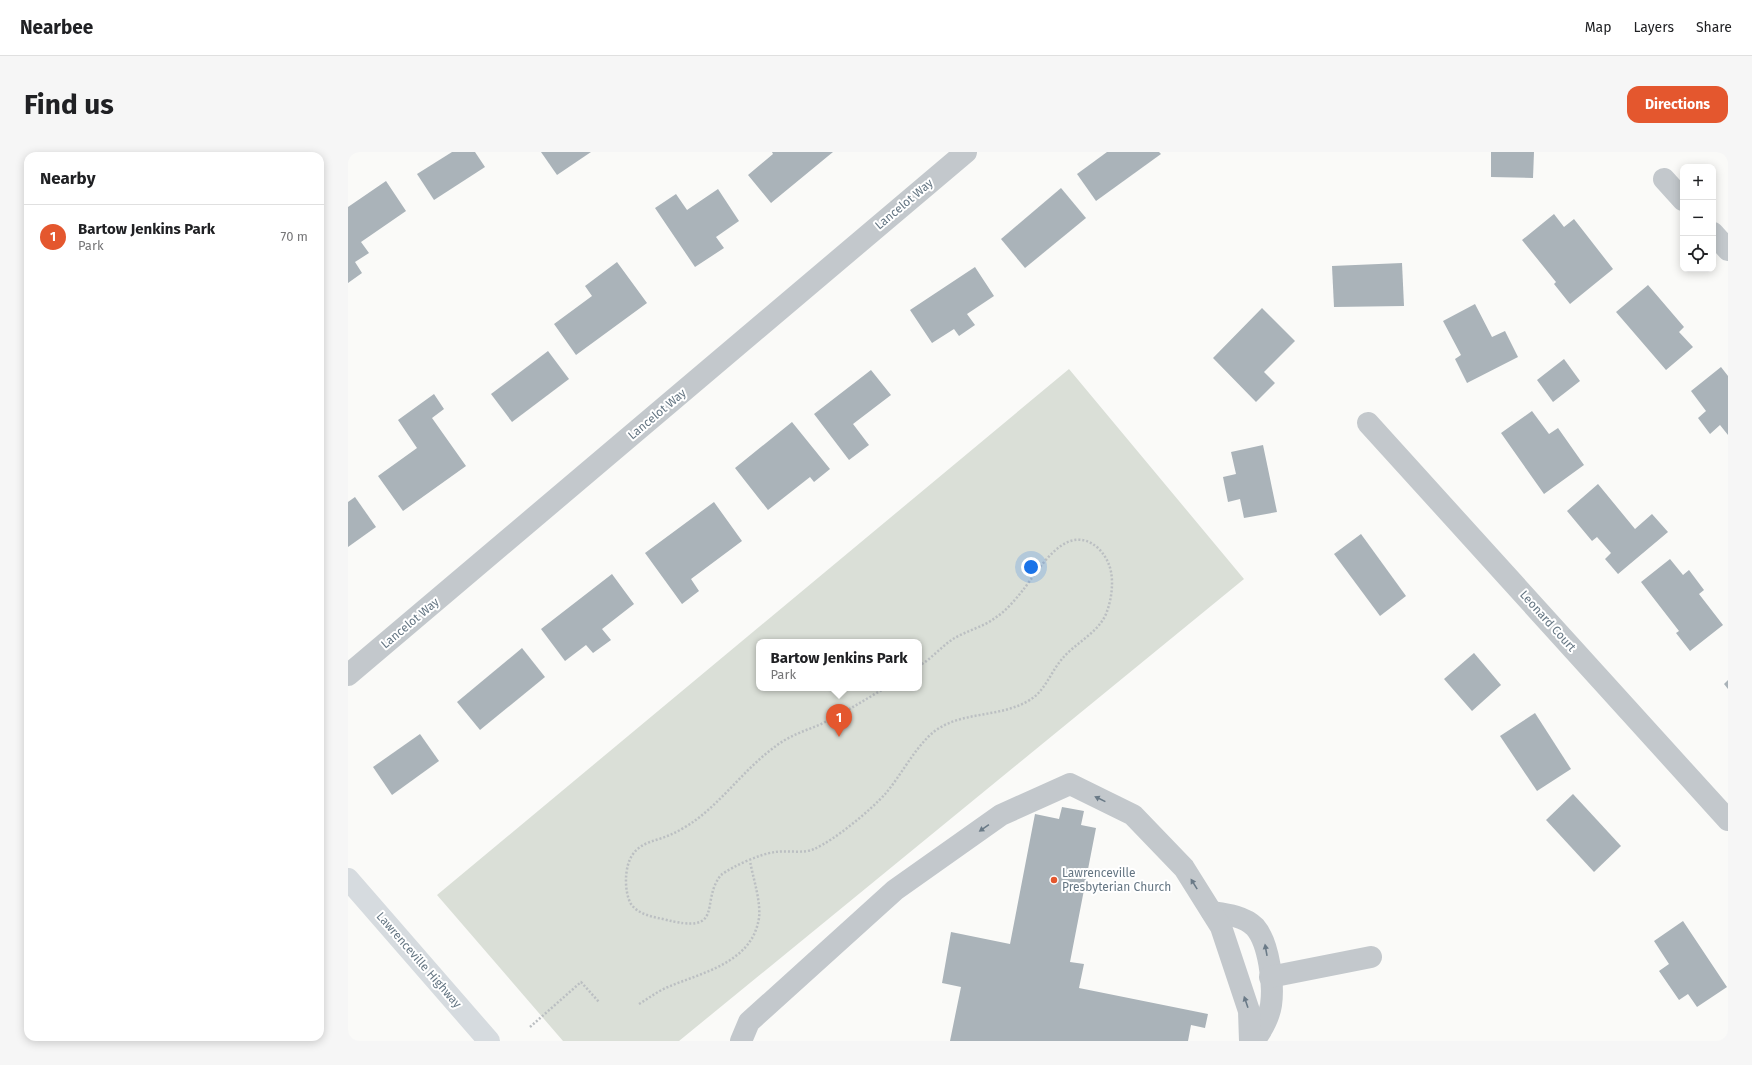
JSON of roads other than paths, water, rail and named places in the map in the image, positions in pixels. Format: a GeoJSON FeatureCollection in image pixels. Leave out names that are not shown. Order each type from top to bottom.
{"type":"FeatureCollection","features":[{"type":"Feature","properties":{"kind":"main road","name":"Lawrenceville Highway"},"geometry":{"type":"LineString","coordinates":[[348,879],[489,1041]]}},
{"type":"Feature","properties":{"kind":"street","name":"Lancelot Way"},"geometry":{"type":"LineString","coordinates":[[348,676],[966,152]]}},
{"type":"Feature","properties":{"kind":"street"},"geometry":{"type":"LineString","coordinates":[[1664,179],[1680,197]]}},
{"type":"Feature","properties":{"kind":"street"},"geometry":{"type":"LineString","coordinates":[[1716,236],[1728,250]]}},
{"type":"Feature","properties":{"kind":"street","name":"Leonard Court"},"geometry":{"type":"LineString","coordinates":[[1368,423],[1728,820]]}},
{"type":"Feature","properties":{"kind":"street"},"geometry":{"type":"LineString","coordinates":[[740,1041],[749,1022],[895,890],[1001,815],[1070,784],[1133,815],[1184,868],[1221,927],[1249,1011],[1250,1041]]}},
{"type":"Feature","properties":{"kind":"street"},"geometry":{"type":"LineString","coordinates":[[1212,912],[1237,916],[1254,927],[1264,943],[1270,977],[1271,1005],[1263,1028],[1254,1041]]}},
{"type":"Feature","properties":{"kind":"street"},"geometry":{"type":"LineString","coordinates":[[1270,977],[1371,957]]}},
{"type":"Feature","properties":{"kind":"place","name":"Bartow Jenkins Park"},"geometry":{"type":"Point","coordinates":[839,737]}},
{"type":"Feature","properties":{"kind":"place","name":"Lawrenceville Presbyterian Church"},"geometry":{"type":"Point","coordinates":[1054,880]}}]}
